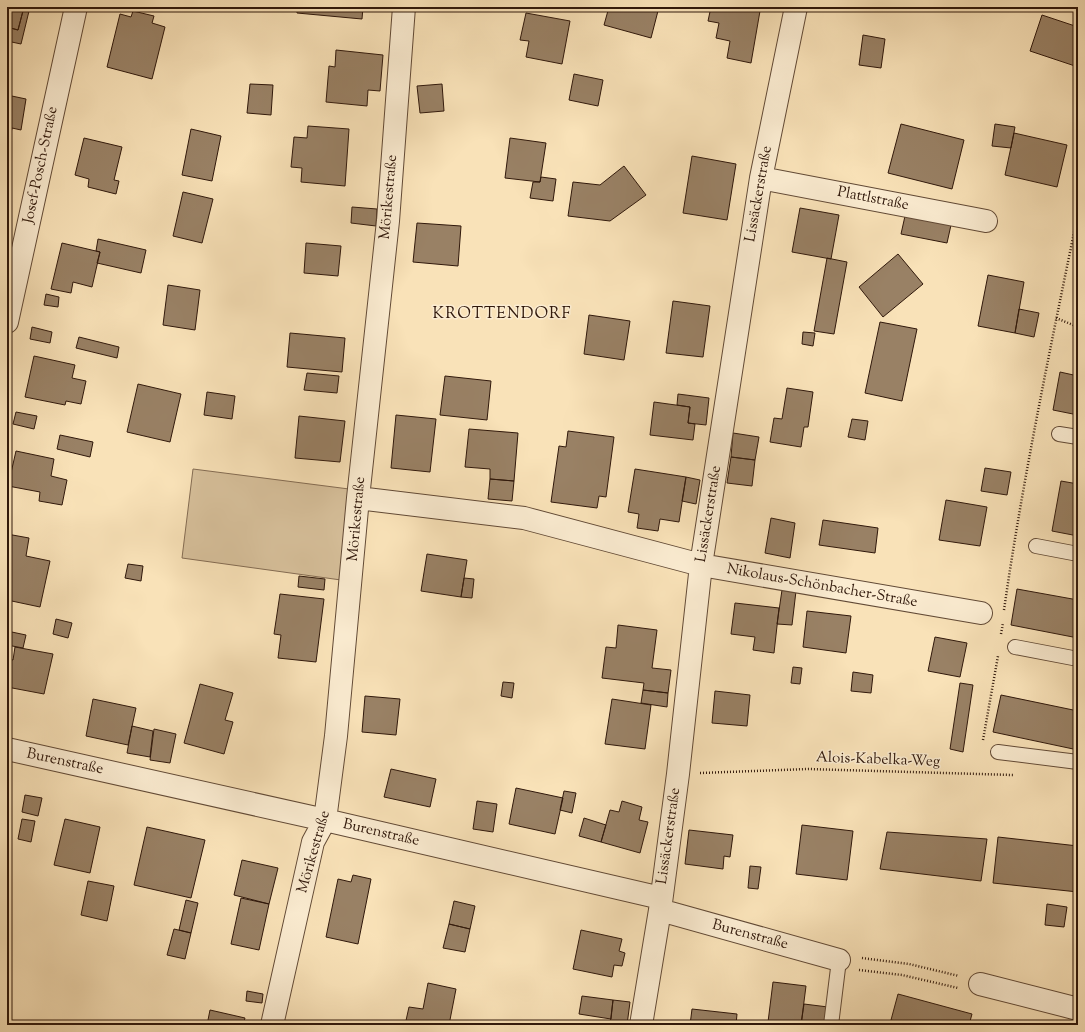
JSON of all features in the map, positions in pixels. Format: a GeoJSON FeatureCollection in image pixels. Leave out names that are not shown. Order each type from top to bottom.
{"type":"FeatureCollection","features":[{"type":"Feature","properties":{"kind":"street","name":"Josef-Posch-Straße"},"geometry":{"type":"LineString","coordinates":[[7,322],[76,7]]}},
{"type":"Feature","properties":{"kind":"street","name":"Mörikestraße"},"geometry":{"type":"LineString","coordinates":[[272,1025],[313,842],[326,820],[336,736],[358,498],[388,221],[404,7]]}},
{"type":"Feature","properties":{"kind":"street","name":"Lissäckerstraße"},"geometry":{"type":"LineString","coordinates":[[641,1025],[661,904],[678,774],[700,565],[761,178],[796,7]]}},
{"type":"Feature","properties":{"kind":"street","name":"Plattlstraße"},"geometry":{"type":"LineString","coordinates":[[761,178],[986,221]]}},
{"type":"Feature","properties":{"kind":"street","name":"Nikolaus-Schönbacher-Straße"},"geometry":{"type":"LineString","coordinates":[[358,498],[524,518],[700,565],[981,613]]}},
{"type":"Feature","properties":{"kind":"street","name":"Burenstraße"},"geometry":{"type":"LineString","coordinates":[[7,750],[326,820],[661,904],[839,960]]}},
{"type":"Feature","properties":{"kind":"street"},"geometry":{"type":"LineString","coordinates":[[980,984],[1078,1009]]}},
{"type":"Feature","properties":{"kind":"lane"},"geometry":{"type":"LineString","coordinates":[[1060,434],[1078,437]]}},
{"type":"Feature","properties":{"kind":"lane"},"geometry":{"type":"LineString","coordinates":[[1036,546],[1078,554]]}},
{"type":"Feature","properties":{"kind":"lane"},"geometry":{"type":"LineString","coordinates":[[1015,647],[1078,659]]}},
{"type":"Feature","properties":{"kind":"lane"},"geometry":{"type":"LineString","coordinates":[[998,752],[1078,762]]}},
{"type":"Feature","properties":{"kind":"lane"},"geometry":{"type":"LineString","coordinates":[[830,1025],[839,960]]}},
{"type":"Feature","properties":{"kind":"path"},"geometry":{"type":"LineString","coordinates":[[1004,612],[1015,534],[1056,318],[1078,213]]}},
{"type":"Feature","properties":{"kind":"path"},"geometry":{"type":"LineString","coordinates":[[1056,318],[1078,327]]}},
{"type":"Feature","properties":{"kind":"path"},"geometry":{"type":"LineString","coordinates":[[1001,635],[1003,619]]}},
{"type":"Feature","properties":{"kind":"path"},"geometry":{"type":"LineString","coordinates":[[998,752],[981,750],[999,650]]}},
{"type":"Feature","properties":{"kind":"path","name":"Alois-Kabelka-Weg"},"geometry":{"type":"LineString","coordinates":[[678,774],[808,769],[1014,775]]}},
{"type":"Feature","properties":{"kind":"path"},"geometry":{"type":"LineString","coordinates":[[839,960],[855,958],[909,964],[960,976],[980,984]]}},
{"type":"Feature","properties":{"kind":"path"},"geometry":{"type":"LineString","coordinates":[[839,960],[856,970],[902,975],[962,989],[980,984]]}},
{"type":"Feature","properties":{"kind":"shaded area"},"geometry":{"type":"Polygon","coordinates":[[[193,469],[349,489],[341,580],[182,558],[193,469]]]}},
{"type":"Feature","properties":{"kind":"building"},"geometry":{"type":"Polygon","coordinates":[[[7,7],[24,7],[18,30],[7,27],[7,7]]]}},
{"type":"Feature","properties":{"kind":"building"},"geometry":{"type":"Polygon","coordinates":[[[24,7],[30,7],[21,44],[7,41],[7,27],[18,30],[24,7]]]}},
{"type":"Feature","properties":{"kind":"building"},"geometry":{"type":"Polygon","coordinates":[[[297,7],[363,7],[362,19],[297,13],[297,7]]]}},
{"type":"Feature","properties":{"kind":"building"},"geometry":{"type":"Polygon","coordinates":[[[609,7],[659,7],[651,38],[604,25],[609,7]]]}},
{"type":"Feature","properties":{"kind":"building"},"geometry":{"type":"Polygon","coordinates":[[[711,7],[736,7],[760,11],[751,63],[727,58],[730,41],[716,38],[719,23],[708,21],[711,7]]]}},
{"type":"Feature","properties":{"kind":"building"},"geometry":{"type":"Polygon","coordinates":[[[133,11],[154,16],[152,23],[165,27],[152,79],[107,67],[120,14],[131,17],[133,11]]]}},
{"type":"Feature","properties":{"kind":"building"},"geometry":{"type":"Polygon","coordinates":[[[526,13],[570,21],[562,64],[526,57],[529,41],[520,40],[526,13]]]}},
{"type":"Feature","properties":{"kind":"building"},"geometry":{"type":"Polygon","coordinates":[[[1042,15],[1078,27],[1078,67],[1030,51],[1042,15]]]}},
{"type":"Feature","properties":{"kind":"building"},"geometry":{"type":"Polygon","coordinates":[[[863,35],[885,39],[881,68],[859,65],[863,35]]]}},
{"type":"Feature","properties":{"kind":"building"},"geometry":{"type":"Polygon","coordinates":[[[336,50],[383,55],[380,91],[368,90],[367,106],[326,102],[329,66],[335,67],[336,50]]]}},
{"type":"Feature","properties":{"kind":"building"},"geometry":{"type":"Polygon","coordinates":[[[574,74],[603,80],[598,106],[569,100],[574,74]]]}},
{"type":"Feature","properties":{"kind":"building"},"geometry":{"type":"Polygon","coordinates":[[[250,84],[273,85],[271,115],[247,113],[250,84]]]}},
{"type":"Feature","properties":{"kind":"building"},"geometry":{"type":"Polygon","coordinates":[[[442,84],[444,111],[420,113],[417,86],[442,84]]]}},
{"type":"Feature","properties":{"kind":"building"},"geometry":{"type":"Polygon","coordinates":[[[7,95],[26,99],[21,130],[12,128],[8,150],[7,95]]]}},
{"type":"Feature","properties":{"kind":"building"},"geometry":{"type":"Polygon","coordinates":[[[901,124],[964,140],[952,189],[888,173],[901,124]]]}},
{"type":"Feature","properties":{"kind":"building"},"geometry":{"type":"Polygon","coordinates":[[[995,124],[1015,127],[1011,148],[992,146],[995,124]]]}},
{"type":"Feature","properties":{"kind":"building"},"geometry":{"type":"Polygon","coordinates":[[[308,126],[349,129],[345,186],[301,182],[302,168],[291,167],[294,137],[307,138],[308,126]]]}},
{"type":"Feature","properties":{"kind":"building"},"geometry":{"type":"Polygon","coordinates":[[[191,129],[221,136],[212,181],[182,175],[191,129]]]}},
{"type":"Feature","properties":{"kind":"building"},"geometry":{"type":"Polygon","coordinates":[[[1014,133],[1067,145],[1057,187],[1005,175],[1014,133]]]}},
{"type":"Feature","properties":{"kind":"building"},"geometry":{"type":"Polygon","coordinates":[[[84,138],[122,147],[114,180],[119,181],[116,194],[88,187],[89,179],[75,175],[84,138]]]}},
{"type":"Feature","properties":{"kind":"building"},"geometry":{"type":"Polygon","coordinates":[[[510,138],[546,143],[540,182],[505,178],[510,138]]]}},
{"type":"Feature","properties":{"kind":"building"},"geometry":{"type":"Polygon","coordinates":[[[692,156],[736,164],[727,220],[683,213],[692,156]]]}},
{"type":"Feature","properties":{"kind":"building"},"geometry":{"type":"Polygon","coordinates":[[[624,166],[646,195],[610,221],[568,216],[573,182],[600,185],[624,166]]]}},
{"type":"Feature","properties":{"kind":"building"},"geometry":{"type":"Polygon","coordinates":[[[541,177],[556,179],[553,201],[530,198],[533,182],[540,182],[541,177]]]}},
{"type":"Feature","properties":{"kind":"building"},"geometry":{"type":"Polygon","coordinates":[[[183,192],[213,199],[202,243],[173,236],[183,192]]]}},
{"type":"Feature","properties":{"kind":"building"},"geometry":{"type":"Polygon","coordinates":[[[352,207],[377,209],[376,226],[351,223],[352,207]]]}},
{"type":"Feature","properties":{"kind":"building"},"geometry":{"type":"Polygon","coordinates":[[[800,208],[839,215],[831,259],[792,252],[800,208]]]}},
{"type":"Feature","properties":{"kind":"building"},"geometry":{"type":"Polygon","coordinates":[[[905,216],[951,225],[947,243],[901,234],[905,216]]]}},
{"type":"Feature","properties":{"kind":"building"},"geometry":{"type":"Polygon","coordinates":[[[417,223],[461,226],[458,266],[413,262],[417,223]]]}},
{"type":"Feature","properties":{"kind":"building"},"geometry":{"type":"Polygon","coordinates":[[[98,239],[146,250],[141,273],[97,263],[100,252],[96,251],[98,239]]]}},
{"type":"Feature","properties":{"kind":"building"},"geometry":{"type":"Polygon","coordinates":[[[62,243],[100,252],[92,287],[73,282],[71,293],[51,289],[62,243]]]}},
{"type":"Feature","properties":{"kind":"building"},"geometry":{"type":"Polygon","coordinates":[[[306,243],[341,246],[338,276],[304,273],[306,243]]]}},
{"type":"Feature","properties":{"kind":"building"},"geometry":{"type":"Polygon","coordinates":[[[898,254],[923,284],[883,317],[859,287],[898,254]]]}},
{"type":"Feature","properties":{"kind":"building"},"geometry":{"type":"Polygon","coordinates":[[[827,258],[847,262],[834,334],[814,331],[827,258]]]}},
{"type":"Feature","properties":{"kind":"building"},"geometry":{"type":"Polygon","coordinates":[[[988,275],[1024,282],[1015,333],[978,326],[988,275]]]}},
{"type":"Feature","properties":{"kind":"building"},"geometry":{"type":"Polygon","coordinates":[[[168,285],[200,290],[195,330],[163,325],[168,285]]]}},
{"type":"Feature","properties":{"kind":"building"},"geometry":{"type":"Polygon","coordinates":[[[46,294],[59,297],[58,307],[44,305],[46,294]]]}},
{"type":"Feature","properties":{"kind":"building"},"geometry":{"type":"Polygon","coordinates":[[[673,301],[710,306],[703,357],[666,353],[673,301]]]}},
{"type":"Feature","properties":{"kind":"building"},"geometry":{"type":"Polygon","coordinates":[[[1019,309],[1039,313],[1034,337],[1015,333],[1019,309]]]}},
{"type":"Feature","properties":{"kind":"building"},"geometry":{"type":"Polygon","coordinates":[[[589,315],[630,321],[624,360],[584,354],[589,315]]]}},
{"type":"Feature","properties":{"kind":"building"},"geometry":{"type":"Polygon","coordinates":[[[880,322],[917,329],[902,401],[865,393],[880,322]]]}},
{"type":"Feature","properties":{"kind":"building"},"geometry":{"type":"Polygon","coordinates":[[[32,327],[52,332],[50,343],[30,339],[32,327]]]}},
{"type":"Feature","properties":{"kind":"building"},"geometry":{"type":"Polygon","coordinates":[[[803,332],[815,333],[813,346],[802,344],[803,332]]]}},
{"type":"Feature","properties":{"kind":"building"},"geometry":{"type":"Polygon","coordinates":[[[290,333],[345,338],[342,372],[287,367],[290,333]]]}},
{"type":"Feature","properties":{"kind":"building"},"geometry":{"type":"Polygon","coordinates":[[[79,337],[119,347],[117,358],[76,348],[79,337]]]}},
{"type":"Feature","properties":{"kind":"building"},"geometry":{"type":"Polygon","coordinates":[[[34,356],[75,365],[72,378],[86,381],[81,404],[66,401],[65,405],[25,397],[34,356]]]}},
{"type":"Feature","properties":{"kind":"building"},"geometry":{"type":"Polygon","coordinates":[[[1060,372],[1078,376],[1078,415],[1053,410],[1060,372]]]}},
{"type":"Feature","properties":{"kind":"building"},"geometry":{"type":"Polygon","coordinates":[[[307,373],[339,376],[337,393],[304,390],[307,373]]]}},
{"type":"Feature","properties":{"kind":"building"},"geometry":{"type":"Polygon","coordinates":[[[445,376],[491,381],[487,420],[440,415],[445,376]]]}},
{"type":"Feature","properties":{"kind":"building"},"geometry":{"type":"Polygon","coordinates":[[[138,384],[181,394],[170,442],[127,432],[138,384]]]}},
{"type":"Feature","properties":{"kind":"building"},"geometry":{"type":"Polygon","coordinates":[[[787,388],[813,392],[808,427],[804,427],[801,447],[770,442],[774,418],[782,419],[787,388]]]}},
{"type":"Feature","properties":{"kind":"building"},"geometry":{"type":"Polygon","coordinates":[[[207,392],[235,396],[232,419],[204,415],[207,392]]]}},
{"type":"Feature","properties":{"kind":"building"},"geometry":{"type":"Polygon","coordinates":[[[678,394],[709,398],[706,425],[688,423],[690,407],[677,405],[678,394]]]}},
{"type":"Feature","properties":{"kind":"building"},"geometry":{"type":"Polygon","coordinates":[[[654,402],[690,407],[688,423],[695,424],[693,440],[650,435],[654,402]]]}},
{"type":"Feature","properties":{"kind":"building"},"geometry":{"type":"Polygon","coordinates":[[[16,412],[37,416],[34,429],[13,424],[16,412]]]}},
{"type":"Feature","properties":{"kind":"building"},"geometry":{"type":"Polygon","coordinates":[[[396,415],[436,419],[430,472],[391,468],[396,415]]]}},
{"type":"Feature","properties":{"kind":"building"},"geometry":{"type":"Polygon","coordinates":[[[299,416],[345,421],[340,462],[295,458],[299,416]]]}},
{"type":"Feature","properties":{"kind":"building"},"geometry":{"type":"Polygon","coordinates":[[[852,419],[868,421],[865,440],[848,437],[852,419]]]}},
{"type":"Feature","properties":{"kind":"building"},"geometry":{"type":"Polygon","coordinates":[[[469,429],[518,433],[514,481],[490,479],[490,469],[465,467],[469,429]]]}},
{"type":"Feature","properties":{"kind":"building"},"geometry":{"type":"Polygon","coordinates":[[[568,431],[614,437],[606,497],[599,496],[597,508],[551,502],[559,446],[566,447],[568,431]]]}},
{"type":"Feature","properties":{"kind":"building"},"geometry":{"type":"Polygon","coordinates":[[[733,433],[759,437],[755,460],[731,457],[733,433]]]}},
{"type":"Feature","properties":{"kind":"building"},"geometry":{"type":"Polygon","coordinates":[[[60,435],[93,442],[90,457],[57,449],[60,435]]]}},
{"type":"Feature","properties":{"kind":"building"},"geometry":{"type":"Polygon","coordinates":[[[16,451],[54,459],[51,476],[67,480],[62,505],[39,501],[40,492],[8,486],[16,451]]]}},
{"type":"Feature","properties":{"kind":"building"},"geometry":{"type":"Polygon","coordinates":[[[731,457],[755,460],[752,486],[727,483],[731,457]]]}},
{"type":"Feature","properties":{"kind":"building"},"geometry":{"type":"Polygon","coordinates":[[[985,468],[1011,472],[1007,495],[981,491],[985,468]]]}},
{"type":"Feature","properties":{"kind":"building"},"geometry":{"type":"Polygon","coordinates":[[[635,469],[686,477],[679,522],[660,519],[658,531],[637,528],[639,514],[628,512],[635,469]]]}},
{"type":"Feature","properties":{"kind":"building"},"geometry":{"type":"Polygon","coordinates":[[[686,477],[700,480],[696,504],[682,501],[686,477]]]}},
{"type":"Feature","properties":{"kind":"building"},"geometry":{"type":"Polygon","coordinates":[[[490,479],[514,481],[512,501],[488,499],[490,479]]]}},
{"type":"Feature","properties":{"kind":"building"},"geometry":{"type":"Polygon","coordinates":[[[1061,481],[1078,484],[1078,536],[1052,531],[1061,481]]]}},
{"type":"Feature","properties":{"kind":"building"},"geometry":{"type":"Polygon","coordinates":[[[946,500],[987,507],[980,546],[939,540],[946,500]]]}},
{"type":"Feature","properties":{"kind":"building"},"geometry":{"type":"Polygon","coordinates":[[[771,518],[795,523],[790,558],[765,553],[771,518]]]}},
{"type":"Feature","properties":{"kind":"building"},"geometry":{"type":"Polygon","coordinates":[[[823,520],[878,528],[875,553],[819,545],[823,520]]]}},
{"type":"Feature","properties":{"kind":"building"},"geometry":{"type":"Polygon","coordinates":[[[7,534],[29,538],[26,556],[50,561],[40,607],[7,600],[7,534]]]}},
{"type":"Feature","properties":{"kind":"building"},"geometry":{"type":"Polygon","coordinates":[[[427,554],[467,560],[461,597],[421,591],[427,554]]]}},
{"type":"Feature","properties":{"kind":"building"},"geometry":{"type":"Polygon","coordinates":[[[128,564],[143,566],[141,581],[125,578],[128,564]]]}},
{"type":"Feature","properties":{"kind":"building"},"geometry":{"type":"Polygon","coordinates":[[[299,576],[325,579],[324,590],[298,587],[299,576]]]}},
{"type":"Feature","properties":{"kind":"building"},"geometry":{"type":"Polygon","coordinates":[[[464,578],[474,579],[472,598],[461,597],[464,578]]]}},
{"type":"Feature","properties":{"kind":"building"},"geometry":{"type":"Polygon","coordinates":[[[1017,589],[1078,600],[1078,638],[1011,625],[1017,589]]]}},
{"type":"Feature","properties":{"kind":"building"},"geometry":{"type":"Polygon","coordinates":[[[782,590],[796,591],[792,625],[777,624],[782,590]]]}},
{"type":"Feature","properties":{"kind":"building"},"geometry":{"type":"Polygon","coordinates":[[[280,594],[324,599],[316,662],[278,658],[281,635],[274,634],[280,594]]]}},
{"type":"Feature","properties":{"kind":"building"},"geometry":{"type":"Polygon","coordinates":[[[735,603],[779,608],[774,653],[753,650],[755,637],[731,634],[735,603]]]}},
{"type":"Feature","properties":{"kind":"building"},"geometry":{"type":"Polygon","coordinates":[[[807,611],[851,616],[846,653],[803,647],[807,611]]]}},
{"type":"Feature","properties":{"kind":"building"},"geometry":{"type":"Polygon","coordinates":[[[56,619],[72,623],[68,638],[53,634],[56,619]]]}},
{"type":"Feature","properties":{"kind":"building"},"geometry":{"type":"Polygon","coordinates":[[[618,625],[657,630],[652,668],[671,670],[668,693],[643,690],[644,683],[602,678],[606,647],[616,648],[618,625]]]}},
{"type":"Feature","properties":{"kind":"building"},"geometry":{"type":"Polygon","coordinates":[[[7,631],[26,635],[23,648],[7,645],[7,631]]]}},
{"type":"Feature","properties":{"kind":"building"},"geometry":{"type":"Polygon","coordinates":[[[935,637],[967,643],[960,677],[928,671],[935,637]]]}},
{"type":"Feature","properties":{"kind":"building"},"geometry":{"type":"Polygon","coordinates":[[[15,647],[53,654],[44,694],[7,687],[7,659],[13,660],[15,647]]]}},
{"type":"Feature","properties":{"kind":"building"},"geometry":{"type":"Polygon","coordinates":[[[793,667],[802,668],[800,684],[791,683],[793,667]]]}},
{"type":"Feature","properties":{"kind":"building"},"geometry":{"type":"Polygon","coordinates":[[[853,672],[873,675],[871,693],[851,691],[853,672]]]}},
{"type":"Feature","properties":{"kind":"building"},"geometry":{"type":"Polygon","coordinates":[[[503,682],[514,683],[512,698],[501,696],[503,682]]]}},
{"type":"Feature","properties":{"kind":"building"},"geometry":{"type":"Polygon","coordinates":[[[960,683],[973,685],[963,752],[950,749],[960,683]]]}},
{"type":"Feature","properties":{"kind":"building"},"geometry":{"type":"Polygon","coordinates":[[[200,684],[233,693],[225,720],[233,722],[224,754],[184,743],[200,684]]]}},
{"type":"Feature","properties":{"kind":"building"},"geometry":{"type":"Polygon","coordinates":[[[643,690],[668,693],[667,707],[641,703],[643,690]]]}},
{"type":"Feature","properties":{"kind":"building"},"geometry":{"type":"Polygon","coordinates":[[[715,691],[750,695],[747,726],[712,723],[715,691]]]}},
{"type":"Feature","properties":{"kind":"building"},"geometry":{"type":"Polygon","coordinates":[[[1001,695],[1078,711],[1078,750],[993,732],[1001,695]]]}},
{"type":"Feature","properties":{"kind":"building"},"geometry":{"type":"Polygon","coordinates":[[[365,696],[400,699],[396,735],[362,732],[365,696]]]}},
{"type":"Feature","properties":{"kind":"building"},"geometry":{"type":"Polygon","coordinates":[[[93,699],[136,708],[128,745],[86,736],[93,699]]]}},
{"type":"Feature","properties":{"kind":"building"},"geometry":{"type":"Polygon","coordinates":[[[612,699],[651,705],[645,749],[605,744],[612,699]]]}},
{"type":"Feature","properties":{"kind":"building"},"geometry":{"type":"Polygon","coordinates":[[[132,726],[153,731],[150,757],[127,753],[132,726]]]}},
{"type":"Feature","properties":{"kind":"building"},"geometry":{"type":"Polygon","coordinates":[[[154,729],[176,734],[170,763],[150,760],[154,729]]]}},
{"type":"Feature","properties":{"kind":"building"},"geometry":{"type":"Polygon","coordinates":[[[391,769],[436,779],[430,807],[384,797],[391,769]]]}},
{"type":"Feature","properties":{"kind":"building"},"geometry":{"type":"Polygon","coordinates":[[[516,788],[563,798],[555,834],[509,824],[516,788]]]}},
{"type":"Feature","properties":{"kind":"building"},"geometry":{"type":"Polygon","coordinates":[[[564,791],[576,793],[572,813],[560,810],[564,791]]]}},
{"type":"Feature","properties":{"kind":"building"},"geometry":{"type":"Polygon","coordinates":[[[25,795],[42,798],[38,816],[22,812],[25,795]]]}},
{"type":"Feature","properties":{"kind":"building"},"geometry":{"type":"Polygon","coordinates":[[[477,801],[497,804],[493,832],[473,829],[477,801]]]}},
{"type":"Feature","properties":{"kind":"building"},"geometry":{"type":"Polygon","coordinates":[[[622,801],[642,807],[639,820],[648,822],[640,853],[601,842],[610,810],[619,812],[622,801]]]}},
{"type":"Feature","properties":{"kind":"building"},"geometry":{"type":"Polygon","coordinates":[[[584,818],[606,825],[601,842],[579,836],[584,818]]]}},
{"type":"Feature","properties":{"kind":"building"},"geometry":{"type":"Polygon","coordinates":[[[22,819],[35,821],[31,842],[18,839],[22,819]]]}},
{"type":"Feature","properties":{"kind":"building"},"geometry":{"type":"Polygon","coordinates":[[[65,819],[100,827],[90,873],[54,865],[65,819]]]}},
{"type":"Feature","properties":{"kind":"building"},"geometry":{"type":"Polygon","coordinates":[[[802,825],[853,831],[847,880],[796,874],[802,825]]]}},
{"type":"Feature","properties":{"kind":"building"},"geometry":{"type":"Polygon","coordinates":[[[147,827],[205,840],[191,898],[134,885],[147,827]]]}},
{"type":"Feature","properties":{"kind":"building"},"geometry":{"type":"Polygon","coordinates":[[[689,830],[733,835],[730,857],[724,856],[723,869],[685,864],[689,830]]]}},
{"type":"Feature","properties":{"kind":"building"},"geometry":{"type":"Polygon","coordinates":[[[887,832],[987,839],[981,881],[880,869],[887,832]]]}},
{"type":"Feature","properties":{"kind":"building"},"geometry":{"type":"Polygon","coordinates":[[[998,837],[1078,846],[1078,892],[993,883],[998,837]]]}},
{"type":"Feature","properties":{"kind":"building"},"geometry":{"type":"Polygon","coordinates":[[[242,860],[278,868],[269,904],[234,895],[242,860]]]}},
{"type":"Feature","properties":{"kind":"building"},"geometry":{"type":"Polygon","coordinates":[[[750,866],[761,867],[758,889],[748,888],[750,866]]]}},
{"type":"Feature","properties":{"kind":"building"},"geometry":{"type":"Polygon","coordinates":[[[353,875],[371,879],[358,944],[326,937],[338,879],[351,882],[353,875]]]}},
{"type":"Feature","properties":{"kind":"building"},"geometry":{"type":"Polygon","coordinates":[[[88,881],[114,886],[107,921],[81,915],[88,881]]]}},
{"type":"Feature","properties":{"kind":"building"},"geometry":{"type":"Polygon","coordinates":[[[241,898],[269,904],[259,950],[231,944],[241,898]]]}},
{"type":"Feature","properties":{"kind":"building"},"geometry":{"type":"Polygon","coordinates":[[[186,900],[198,903],[191,933],[179,930],[186,900]]]}},
{"type":"Feature","properties":{"kind":"building"},"geometry":{"type":"Polygon","coordinates":[[[454,901],[475,906],[470,929],[449,924],[454,901]]]}},
{"type":"Feature","properties":{"kind":"building"},"geometry":{"type":"Polygon","coordinates":[[[1047,904],[1067,907],[1064,927],[1045,925],[1047,904]]]}},
{"type":"Feature","properties":{"kind":"building"},"geometry":{"type":"Polygon","coordinates":[[[449,924],[470,929],[465,952],[443,948],[449,924]]]}},
{"type":"Feature","properties":{"kind":"building"},"geometry":{"type":"Polygon","coordinates":[[[174,929],[191,933],[185,959],[167,955],[174,929]]]}},
{"type":"Feature","properties":{"kind":"building"},"geometry":{"type":"Polygon","coordinates":[[[581,930],[622,939],[619,951],[625,953],[622,966],[614,965],[612,977],[573,969],[581,930]]]}},
{"type":"Feature","properties":{"kind":"building"},"geometry":{"type":"Polygon","coordinates":[[[773,982],[806,986],[801,1025],[768,1022],[773,982]]]}},
{"type":"Feature","properties":{"kind":"building"},"geometry":{"type":"Polygon","coordinates":[[[428,983],[456,989],[449,1025],[405,1025],[409,1007],[423,1009],[428,983]]]}},
{"type":"Feature","properties":{"kind":"building"},"geometry":{"type":"Polygon","coordinates":[[[247,991],[263,994],[262,1003],[246,1001],[247,991]]]}},
{"type":"Feature","properties":{"kind":"building"},"geometry":{"type":"Polygon","coordinates":[[[898,994],[972,1014],[969,1025],[911,1025],[891,1020],[898,994]]]}},
{"type":"Feature","properties":{"kind":"building"},"geometry":{"type":"Polygon","coordinates":[[[582,996],[613,1000],[611,1019],[579,1014],[582,996]]]}},
{"type":"Feature","properties":{"kind":"building"},"geometry":{"type":"Polygon","coordinates":[[[613,1000],[630,1002],[627,1025],[610,1025],[613,1000]]]}},
{"type":"Feature","properties":{"kind":"building"},"geometry":{"type":"Polygon","coordinates":[[[804,1004],[828,1007],[825,1025],[801,1025],[804,1004]]]}},
{"type":"Feature","properties":{"kind":"building"},"geometry":{"type":"Polygon","coordinates":[[[692,1009],[737,1014],[736,1025],[690,1025],[692,1009]]]}},
{"type":"Feature","properties":{"kind":"building"},"geometry":{"type":"Polygon","coordinates":[[[210,1010],[245,1018],[243,1025],[207,1025],[210,1010]]]}},
{"type":"Feature","properties":{"kind":"district","name":"KROTTENDORF"},"geometry":{"type":"Point","coordinates":[502,314]}}]}
